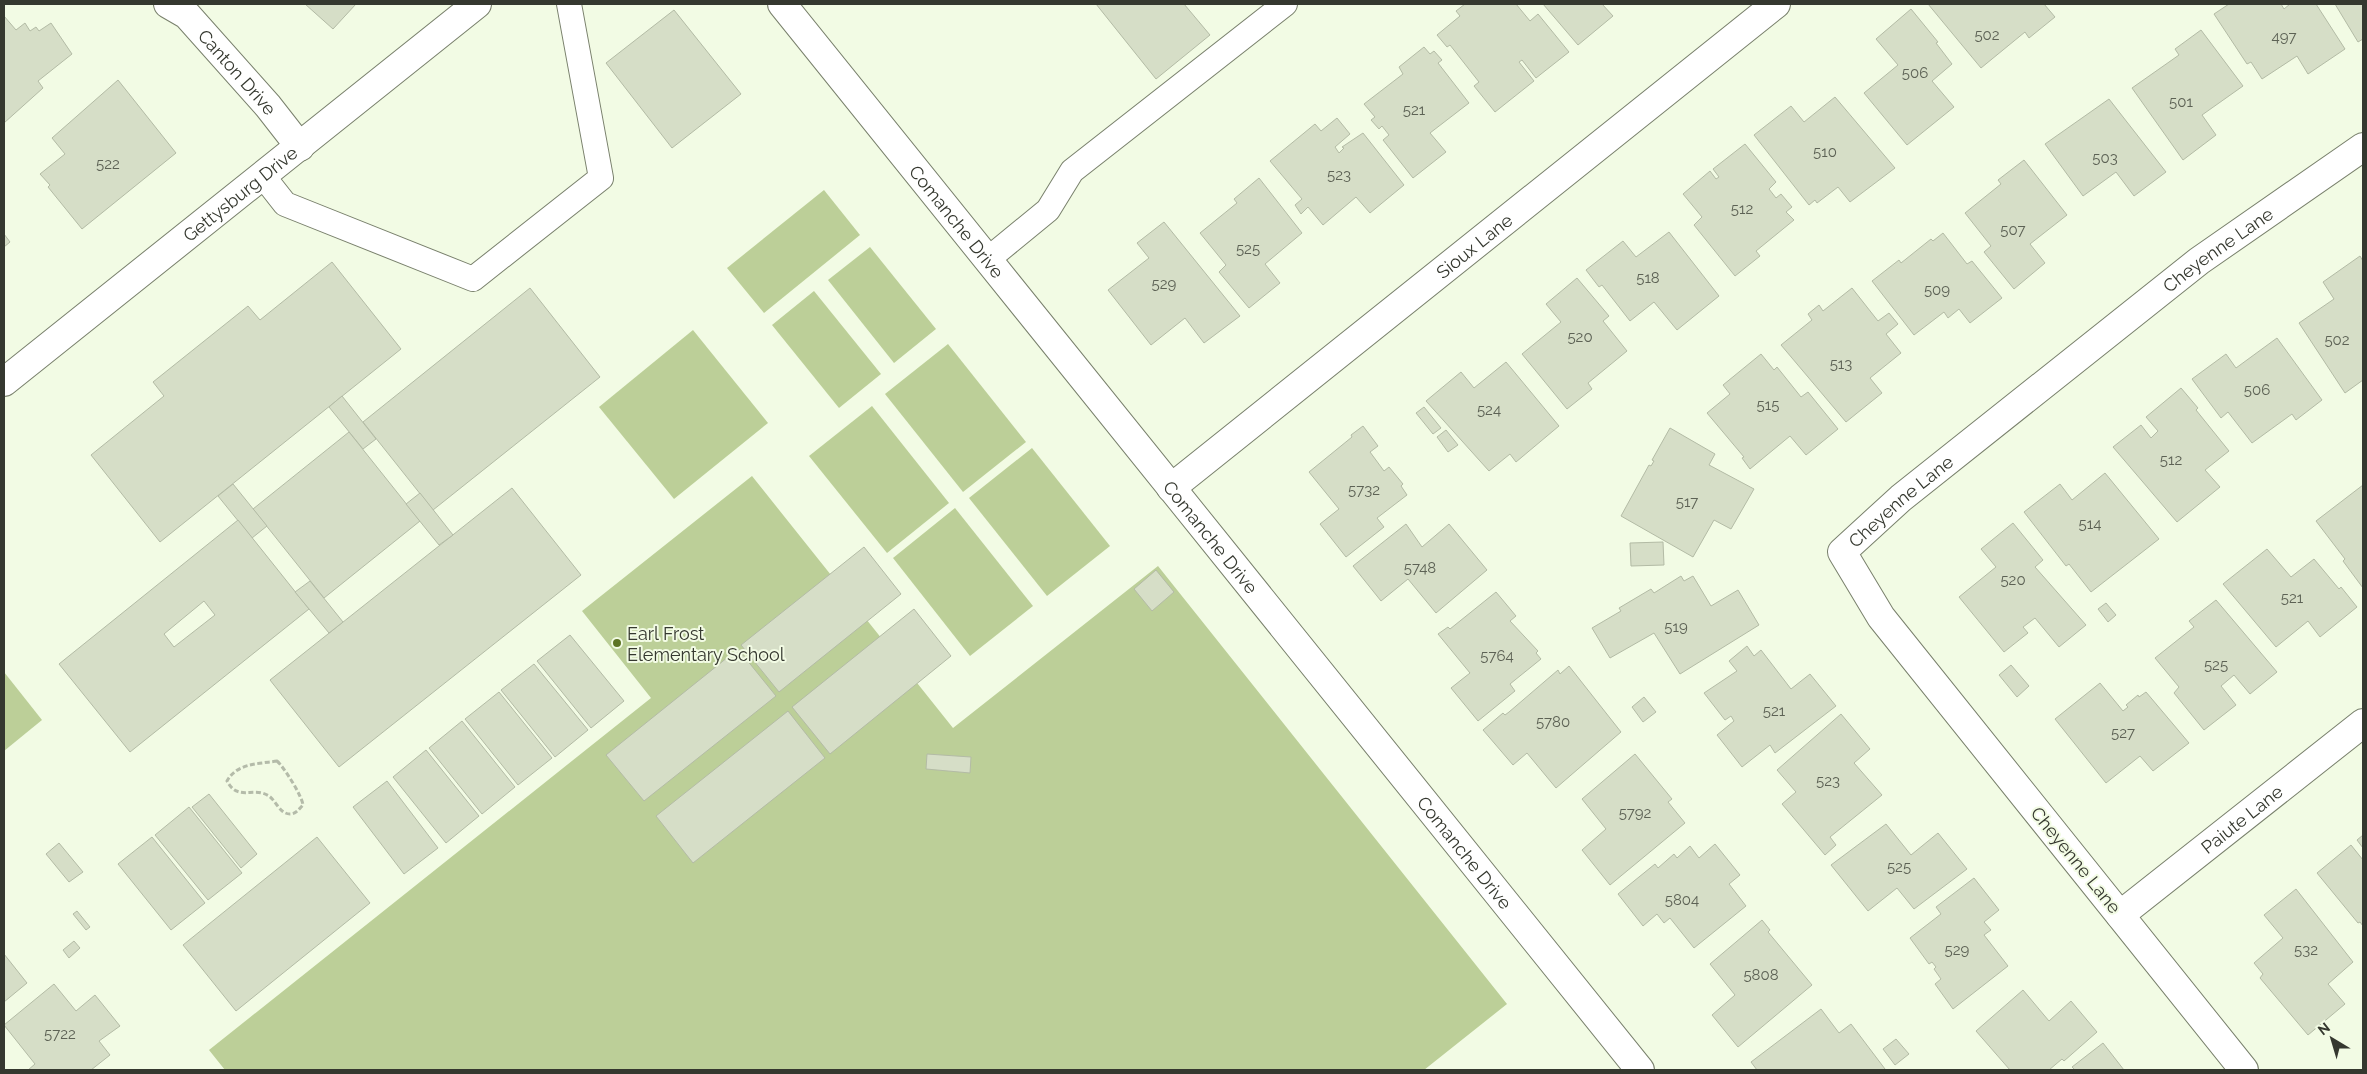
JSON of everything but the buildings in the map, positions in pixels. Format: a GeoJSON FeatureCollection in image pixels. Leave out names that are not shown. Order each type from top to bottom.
{"type":"FeatureCollection","features":[{"type":"Feature","properties":{"kind":"street","name":"Canton Drive"},"geometry":{"type":"LineString","coordinates":[[168,4],[187,14],[268,106],[300,146]]}},
{"type":"Feature","properties":{"kind":"street","name":"Gettysburg Drive"},"geometry":{"type":"LineString","coordinates":[[4,382],[477,4]]}},
{"type":"Feature","properties":{"kind":"street","name":"Comanche Drive"},"geometry":{"type":"LineString","coordinates":[[782,4],[1640,1070]]}},
{"type":"Feature","properties":{"kind":"street","name":"Sioux Lane"},"geometry":{"type":"LineString","coordinates":[[1171,488],[1776,4]]}},
{"type":"Feature","properties":{"kind":"street","name":"Cheyenne Lane"},"geometry":{"type":"LineString","coordinates":[[2244,1070],[1881,617],[1842,552],[1902,498],[2199,261],[2363,147]]}},
{"type":"Feature","properties":{"kind":"street","name":"Paiute Lane"},"geometry":{"type":"LineString","coordinates":[[2120,915],[2363,724]]}},
{"type":"Feature","properties":{"kind":"lane"},"geometry":{"type":"LineString","coordinates":[[263,176],[285,204],[473,279],[601,178],[568,4]]}},
{"type":"Feature","properties":{"kind":"lane"},"geometry":{"type":"LineString","coordinates":[[987,260],[1048,210],[1072,171],[1286,4]]}},
{"type":"Feature","properties":{"kind":"path"},"geometry":{"type":"LineString","coordinates":[[277,761],[283,766],[291,783],[302,797],[303,805],[297,811],[290,814],[283,811],[268,796],[258,793],[238,793],[231,788],[227,781],[232,772],[238,767],[277,761]]}},
{"type":"Feature","properties":{"kind":"green space"},"geometry":{"type":"Polygon","coordinates":[[[824,190],[860,235],[764,313],[727,268],[824,190]]]}},
{"type":"Feature","properties":{"kind":"green space"},"geometry":{"type":"Polygon","coordinates":[[[870,247],[936,329],[894,363],[828,280],[870,247]]]}},
{"type":"Feature","properties":{"kind":"green space"},"geometry":{"type":"Polygon","coordinates":[[[814,291],[881,374],[839,408],[772,325],[814,291]]]}},
{"type":"Feature","properties":{"kind":"green space"},"geometry":{"type":"Polygon","coordinates":[[[693,330],[768,423],[674,499],[599,407],[693,330]]]}},
{"type":"Feature","properties":{"kind":"green space"},"geometry":{"type":"Polygon","coordinates":[[[948,344],[1026,442],[963,492],[885,394],[948,344]]]}},
{"type":"Feature","properties":{"kind":"green space"},"geometry":{"type":"Polygon","coordinates":[[[872,406],[949,503],[887,553],[809,456],[872,406]]]}},
{"type":"Feature","properties":{"kind":"green space"},"geometry":{"type":"Polygon","coordinates":[[[1032,448],[1110,546],[1047,596],[969,498],[1032,448]]]}},
{"type":"Feature","properties":{"kind":"green space"},"geometry":{"type":"Polygon","coordinates":[[[752,476],[953,728],[1158,566],[1507,1004],[1424,1070],[225,1070],[209,1050],[651,698],[582,611],[752,476]]]}},
{"type":"Feature","properties":{"kind":"green space"},"geometry":{"type":"Polygon","coordinates":[[[955,508],[1033,606],[970,656],[893,558],[955,508]]]}},
{"type":"Feature","properties":{"kind":"green space"},"geometry":{"type":"Polygon","coordinates":[[[4,672],[42,720],[4,751],[4,672]]]}},
{"type":"Feature","properties":{"kind":"place","name":"Earl Frost Elementary School"},"geometry":{"type":"Point","coordinates":[617,643]}}]}
